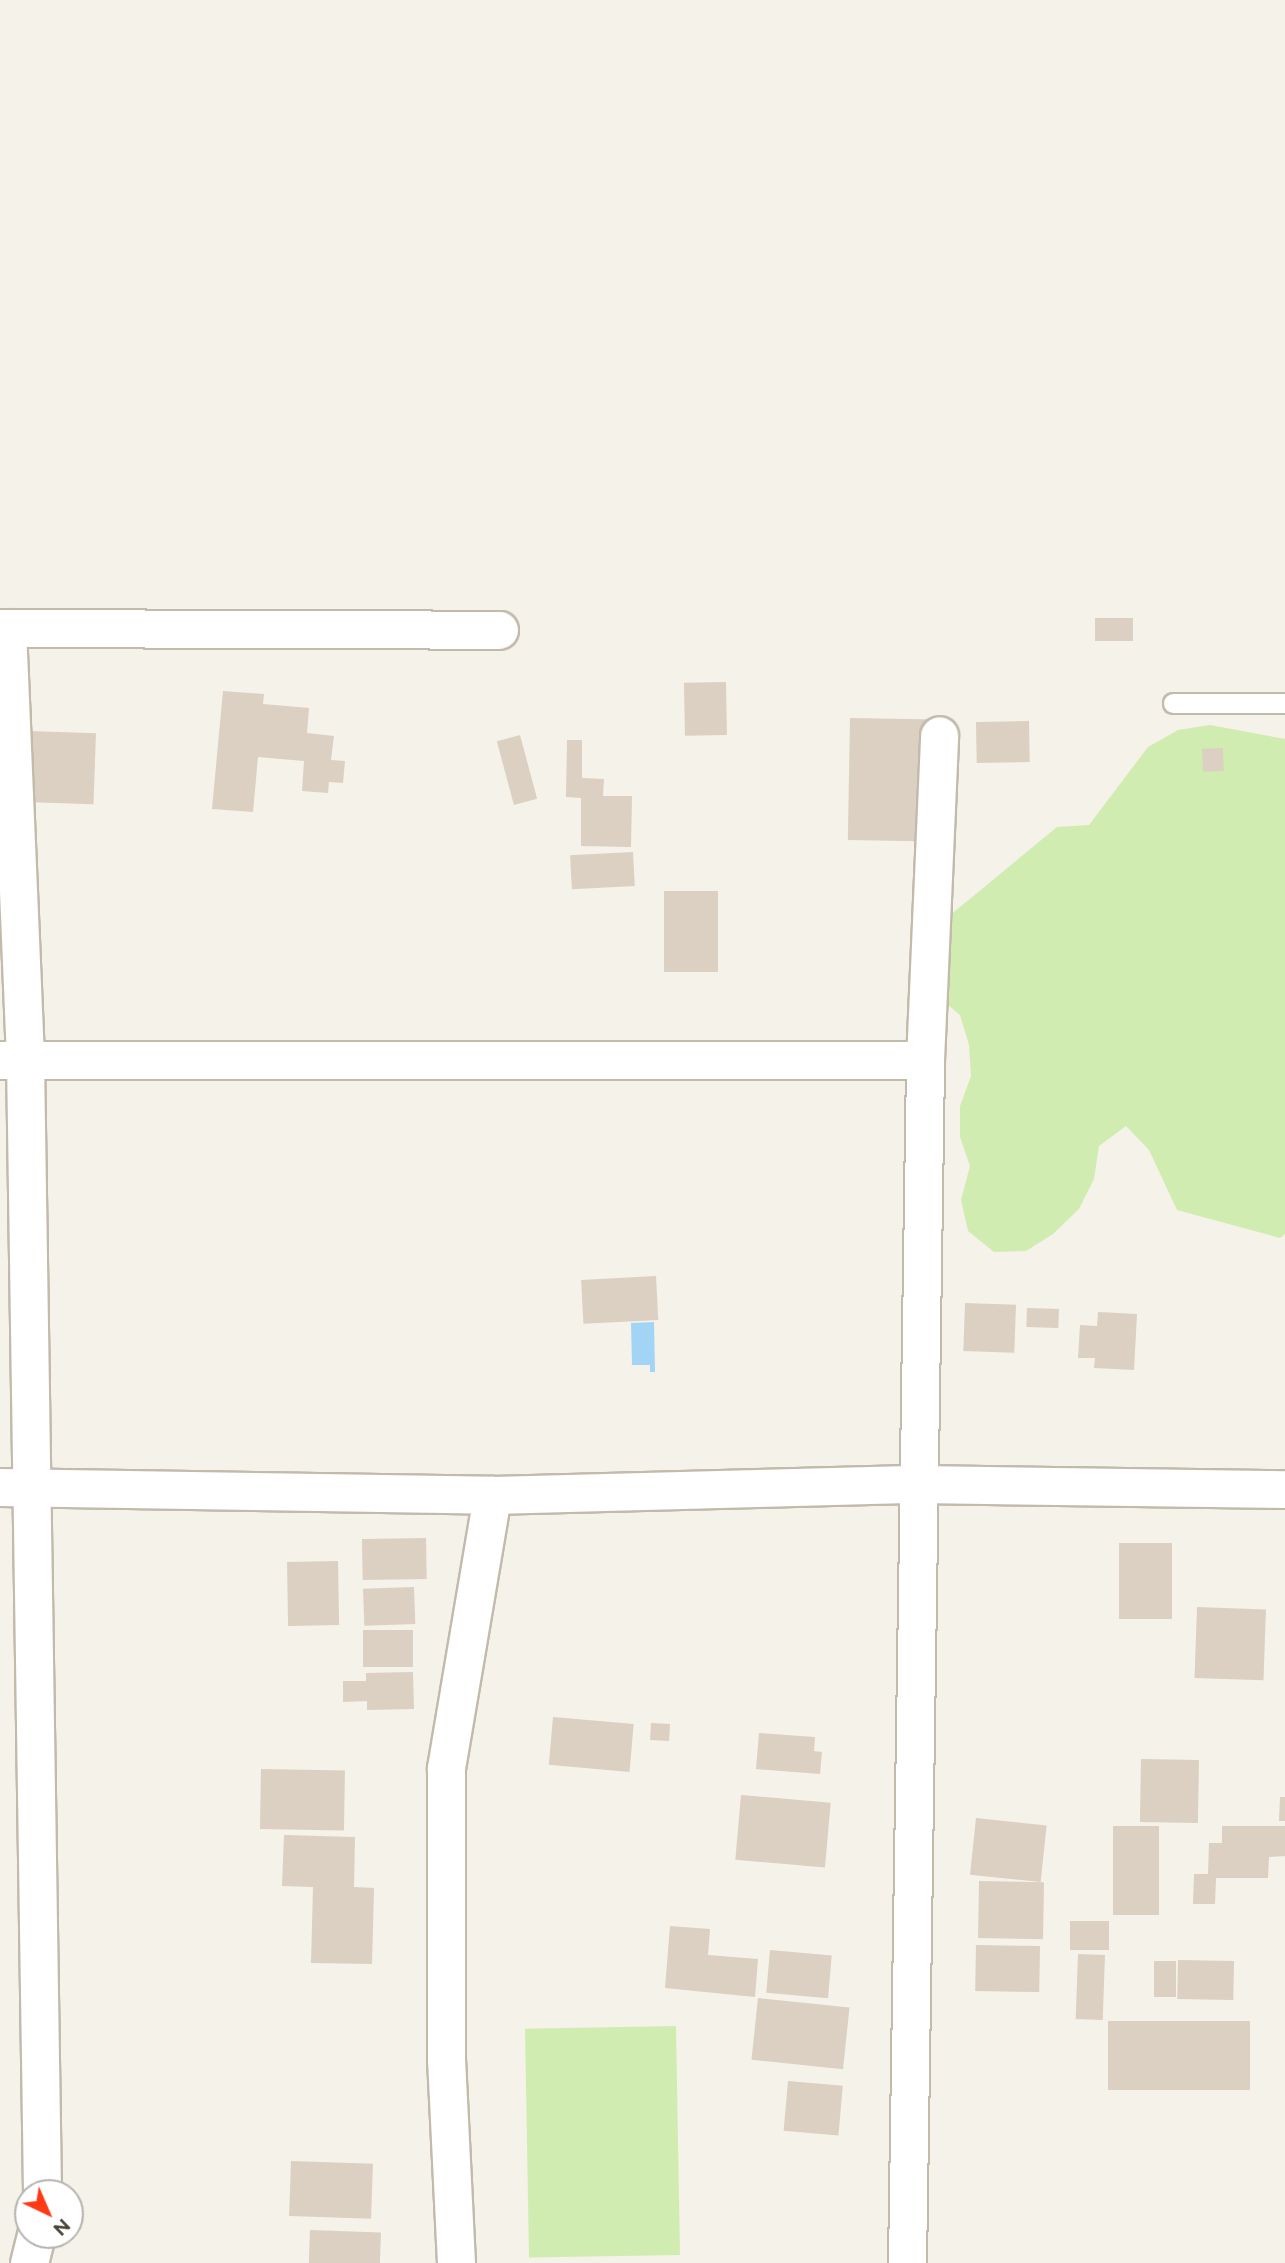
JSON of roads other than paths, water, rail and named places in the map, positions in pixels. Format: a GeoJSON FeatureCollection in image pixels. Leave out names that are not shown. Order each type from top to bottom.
{"type":"FeatureCollection","features":[{"type":"Feature","properties":{"kind":"street"},"geometry":{"type":"LineString","coordinates":[[41,2179],[15,1487],[12,1059],[4,628],[499,630]]}},
{"type":"Feature","properties":{"kind":"street"},"geometry":{"type":"LineString","coordinates":[[908,2263],[925,1060],[939,735]]}},
{"type":"Feature","properties":{"kind":"street"},"geometry":{"type":"LineString","coordinates":[[12,1059],[925,1060]]}},
{"type":"Feature","properties":{"kind":"street"},"geometry":{"type":"LineString","coordinates":[[15,1487],[492,1496],[918,1484],[1285,1489]]}},
{"type":"Feature","properties":{"kind":"street"},"geometry":{"type":"LineString","coordinates":[[456,2263],[446,2060],[446,1768],[492,1496]]}},
{"type":"Feature","properties":{"kind":"lane"},"geometry":{"type":"LineString","coordinates":[[1173,703],[1285,703]]}},
{"type":"Feature","properties":{"kind":"water"},"geometry":{"type":"Polygon","coordinates":[[[654,1322],[655,1372],[650,1372],[650,1365],[632,1365],[631,1323],[654,1322]]]}}]}
